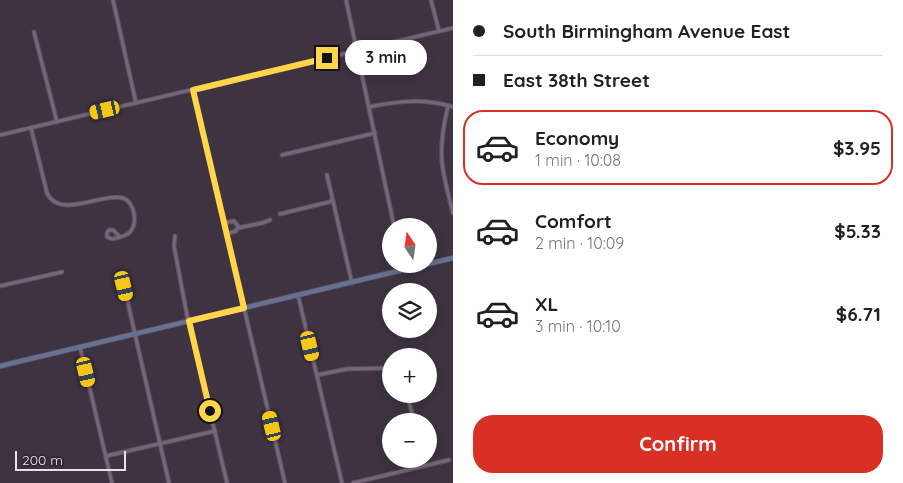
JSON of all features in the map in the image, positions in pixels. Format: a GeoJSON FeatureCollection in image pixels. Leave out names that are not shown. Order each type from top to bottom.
{"type":"FeatureCollection","features":[{"type":"Feature","properties":{"kind":"main road"},"geometry":{"type":"LineString","coordinates":[[0,366],[352,283],[404,268],[453,258]]}},
{"type":"Feature","properties":{"kind":"street"},"geometry":{"type":"LineString","coordinates":[[113,0],[136,103]]}},
{"type":"Feature","properties":{"kind":"street"},"geometry":{"type":"LineString","coordinates":[[346,0],[392,218]]}},
{"type":"Feature","properties":{"kind":"street"},"geometry":{"type":"LineString","coordinates":[[431,0],[438,31]]}},
{"type":"Feature","properties":{"kind":"street"},"geometry":{"type":"LineString","coordinates":[[0,135],[453,28]]}},
{"type":"Feature","properties":{"kind":"street"},"geometry":{"type":"LineString","coordinates":[[34,32],[57,122]]}},
{"type":"Feature","properties":{"kind":"street"},"geometry":{"type":"LineString","coordinates":[[193,90],[285,483]]}},
{"type":"Feature","properties":{"kind":"street"},"geometry":{"type":"LineString","coordinates":[[369,107],[411,101],[453,107]]}},
{"type":"Feature","properties":{"kind":"street"},"geometry":{"type":"LineString","coordinates":[[448,106],[442,136],[441,160],[443,176],[453,213]]}},
{"type":"Feature","properties":{"kind":"street"},"geometry":{"type":"LineString","coordinates":[[31,128],[47,192],[51,200],[64,204],[96,202],[118,197],[124,199],[132,206],[134,224],[128,233],[120,237]]}},
{"type":"Feature","properties":{"kind":"street"},"geometry":{"type":"LineString","coordinates":[[282,155],[375,133]]}},
{"type":"Feature","properties":{"kind":"street"},"geometry":{"type":"LineString","coordinates":[[327,175],[352,283]]}},
{"type":"Feature","properties":{"kind":"street"},"geometry":{"type":"LineString","coordinates":[[280,214],[333,201]]}},
{"type":"Feature","properties":{"kind":"street"},"geometry":{"type":"LineString","coordinates":[[226,234],[236,231],[238,228],[270,220]]}},
{"type":"Feature","properties":{"kind":"street"},"geometry":{"type":"LineString","coordinates":[[224,223],[234,221],[238,228]]}},
{"type":"Feature","properties":{"kind":"street"},"geometry":{"type":"LineString","coordinates":[[175,236],[174,246],[189,321],[227,483]]}},
{"type":"Feature","properties":{"kind":"street"},"geometry":{"type":"LineString","coordinates":[[0,286],[62,272]]}},
{"type":"Feature","properties":{"kind":"street"},"geometry":{"type":"LineString","coordinates":[[124,286],[169,483]]}},
{"type":"Feature","properties":{"kind":"street"},"geometry":{"type":"LineString","coordinates":[[298,295],[342,483]]}},
{"type":"Feature","properties":{"kind":"street"},"geometry":{"type":"LineString","coordinates":[[80,347],[112,483]]}},
{"type":"Feature","properties":{"kind":"street"},"geometry":{"type":"LineString","coordinates":[[317,375],[347,369],[382,368]]}},
{"type":"Feature","properties":{"kind":"street"},"geometry":{"type":"LineString","coordinates":[[106,456],[215,431]]}},
{"type":"Feature","properties":{"kind":"street"},"geometry":{"type":"LineString","coordinates":[[437,463],[449,460]]}},
{"type":"Feature","properties":{"kind":"street"},"geometry":{"type":"LineString","coordinates":[[353,483],[416,468]]}},
{"type":"Feature","properties":{"kind":"route"},"geometry":{"type":"LineString","coordinates":[[210,411],[189,321],[244,308],[193,90],[327,58]]}}]}
